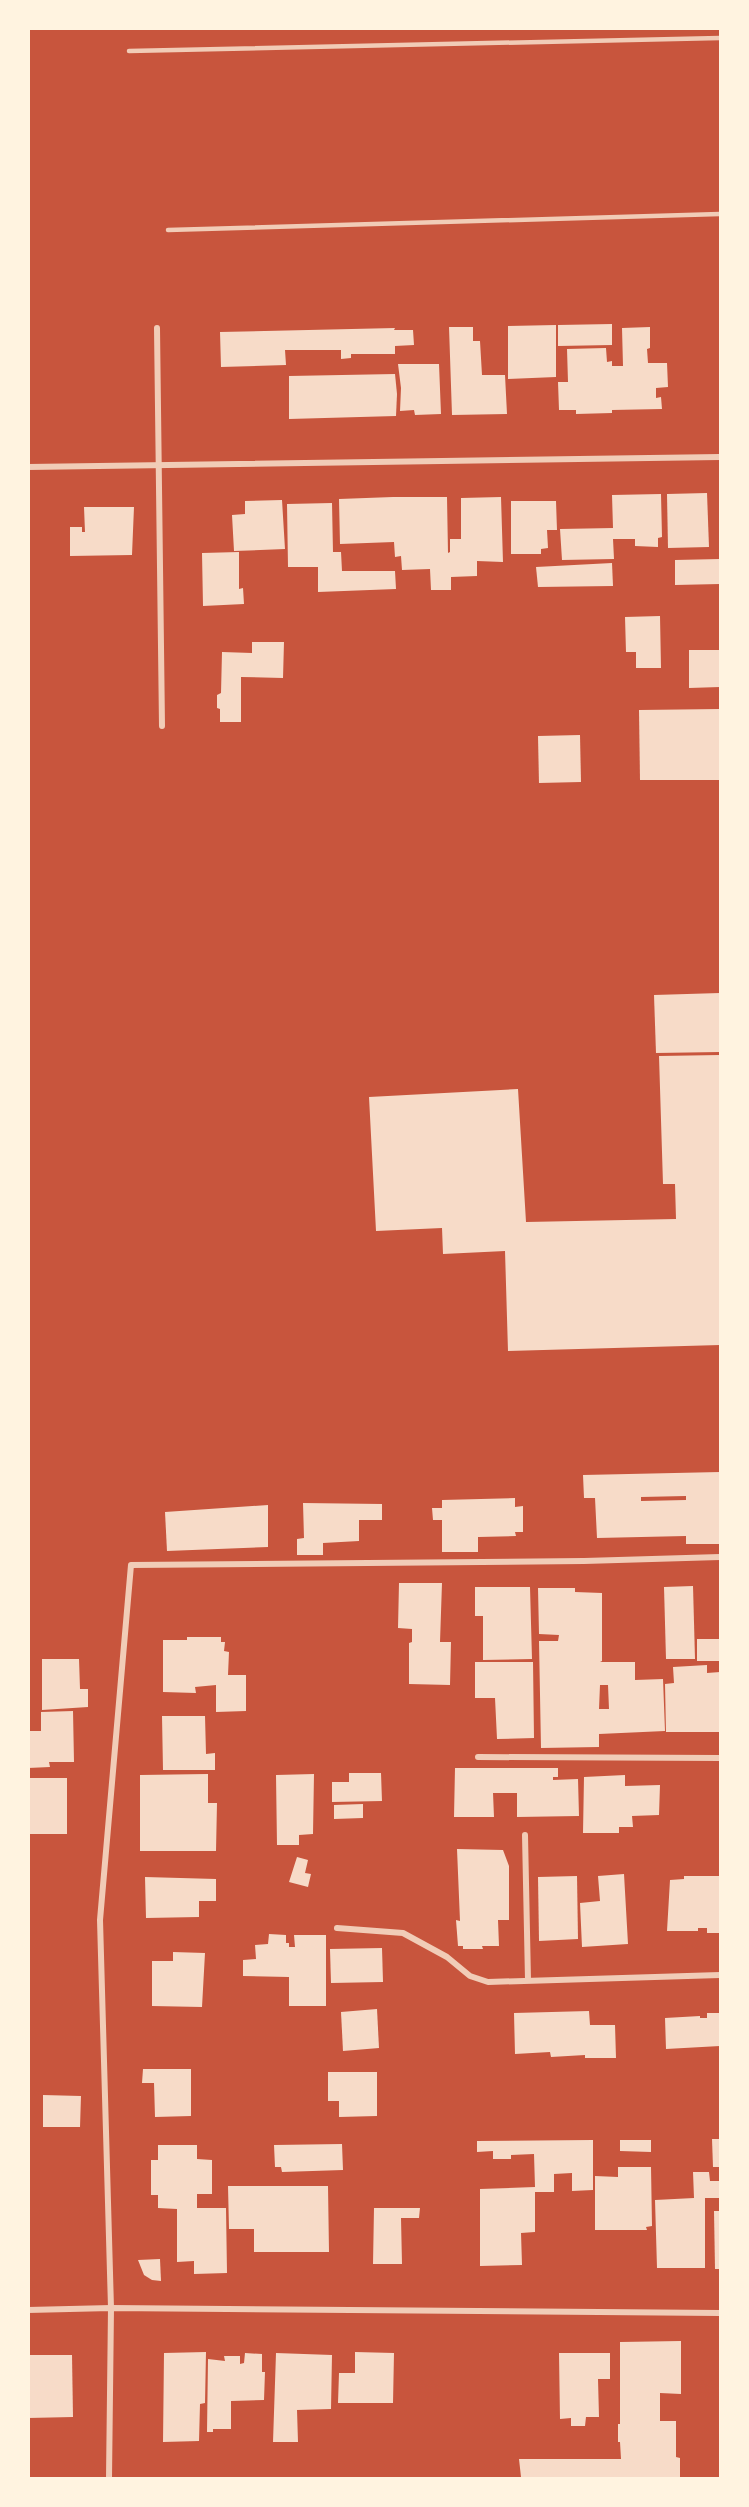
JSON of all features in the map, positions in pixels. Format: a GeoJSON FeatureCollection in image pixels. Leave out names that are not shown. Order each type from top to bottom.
{"type":"FeatureCollection","features":[{"type":"Feature","properties":{"kind":"street"},"geometry":{"type":"LineString","coordinates":[[157,328],[162,726]]}},
{"type":"Feature","properties":{"kind":"street"},"geometry":{"type":"LineString","coordinates":[[28,467],[720,457]]}},
{"type":"Feature","properties":{"kind":"street"},"geometry":{"type":"LineString","coordinates":[[109,2478],[111,2308],[100,1920],[131,1565],[584,1561],[720,1557]]}},
{"type":"Feature","properties":{"kind":"street"},"geometry":{"type":"LineString","coordinates":[[478,1757],[720,1758]]}},
{"type":"Feature","properties":{"kind":"street"},"geometry":{"type":"LineString","coordinates":[[525,1835],[528,1980]]}},
{"type":"Feature","properties":{"kind":"street"},"geometry":{"type":"LineString","coordinates":[[337,1928],[403,1933],[447,1957],[470,1976],[488,1982],[720,1975]]}},
{"type":"Feature","properties":{"kind":"street"},"geometry":{"type":"LineString","coordinates":[[28,2310],[111,2308],[720,2313]]}},
{"type":"Feature","properties":{"kind":"lane"},"geometry":{"type":"LineString","coordinates":[[129,51],[720,38]]}},
{"type":"Feature","properties":{"kind":"lane"},"geometry":{"type":"LineString","coordinates":[[168,230],[720,214]]}},
{"type":"Feature","properties":{"kind":"building"},"geometry":{"type":"Polygon","coordinates":[[[612,324],[612,345],[558,346],[558,325],[612,324]]]}},
{"type":"Feature","properties":{"kind":"building"},"geometry":{"type":"Polygon","coordinates":[[[556,325],[556,377],[508,379],[508,326],[556,325]]]}},
{"type":"Feature","properties":{"kind":"building"},"geometry":{"type":"Polygon","coordinates":[[[449,327],[473,327],[473,341],[480,341],[482,375],[505,375],[507,414],[452,415],[449,327]]]}},
{"type":"Feature","properties":{"kind":"building"},"geometry":{"type":"Polygon","coordinates":[[[650,327],[648,363],[667,363],[668,387],[656,388],[656,398],[661,397],[662,409],[612,410],[612,413],[576,414],[576,410],[559,410],[558,382],[568,382],[567,349],[606,348],[607,362],[612,361],[612,366],[623,366],[622,328],[650,327]]]}},
{"type":"Feature","properties":{"kind":"building"},"geometry":{"type":"Polygon","coordinates":[[[395,328],[394,330],[413,330],[414,345],[395,346],[395,354],[351,354],[351,358],[341,359],[341,350],[285,350],[286,365],[221,367],[220,332],[395,328]]]}},
{"type":"Feature","properties":{"kind":"building"},"geometry":{"type":"Polygon","coordinates":[[[398,364],[439,364],[441,414],[415,415],[414,410],[400,411],[401,388],[398,364]]]}},
{"type":"Feature","properties":{"kind":"building"},"geometry":{"type":"Polygon","coordinates":[[[395,374],[396,416],[289,419],[289,376],[395,374]]]}},
{"type":"Feature","properties":{"kind":"building"},"geometry":{"type":"Polygon","coordinates":[[[707,493],[709,547],[668,548],[667,494],[707,493]]]}},
{"type":"Feature","properties":{"kind":"building"},"geometry":{"type":"Polygon","coordinates":[[[661,494],[662,537],[658,538],[658,547],[635,546],[635,539],[613,539],[614,559],[562,560],[560,529],[613,528],[612,495],[661,494]]]}},
{"type":"Feature","properties":{"kind":"building"},"geometry":{"type":"Polygon","coordinates":[[[447,497],[448,553],[450,552],[450,539],[461,539],[461,498],[501,497],[503,562],[477,561],[477,576],[451,577],[451,590],[431,590],[430,569],[402,570],[401,556],[395,557],[394,542],[340,544],[339,499],[447,497]]]}},
{"type":"Feature","properties":{"kind":"building"},"geometry":{"type":"Polygon","coordinates":[[[282,500],[285,549],[234,551],[232,515],[245,514],[245,501],[282,500]]]}},
{"type":"Feature","properties":{"kind":"building"},"geometry":{"type":"Polygon","coordinates":[[[511,501],[556,501],[557,530],[547,530],[548,548],[541,549],[541,554],[511,554],[511,501]]]}},
{"type":"Feature","properties":{"kind":"building"},"geometry":{"type":"Polygon","coordinates":[[[332,503],[333,552],[341,552],[342,571],[395,571],[396,589],[318,592],[318,567],[288,567],[287,504],[332,503]]]}},
{"type":"Feature","properties":{"kind":"building"},"geometry":{"type":"Polygon","coordinates":[[[84,507],[134,507],[132,555],[70,556],[70,527],[82,527],[82,532],[85,532],[84,507]]]}},
{"type":"Feature","properties":{"kind":"building"},"geometry":{"type":"Polygon","coordinates":[[[239,552],[239,589],[243,588],[244,604],[203,606],[202,553],[239,552]]]}},
{"type":"Feature","properties":{"kind":"building"},"geometry":{"type":"Polygon","coordinates":[[[720,559],[720,584],[675,585],[675,560],[720,559]]]}},
{"type":"Feature","properties":{"kind":"building"},"geometry":{"type":"Polygon","coordinates":[[[612,563],[613,586],[538,587],[536,567],[612,563]]]}},
{"type":"Feature","properties":{"kind":"building"},"geometry":{"type":"Polygon","coordinates":[[[660,616],[661,668],[636,668],[636,652],[626,652],[625,617],[660,616]]]}},
{"type":"Feature","properties":{"kind":"building"},"geometry":{"type":"Polygon","coordinates":[[[252,642],[284,642],[283,678],[241,677],[241,722],[220,722],[217,695],[221,693],[222,652],[252,653],[252,642]]]}},
{"type":"Feature","properties":{"kind":"building"},"geometry":{"type":"Polygon","coordinates":[[[689,650],[720,650],[720,687],[689,688],[689,650]]]}},
{"type":"Feature","properties":{"kind":"building"},"geometry":{"type":"Polygon","coordinates":[[[720,709],[720,780],[640,780],[639,710],[720,709]]]}},
{"type":"Feature","properties":{"kind":"building"},"geometry":{"type":"Polygon","coordinates":[[[580,735],[581,782],[539,783],[538,736],[580,735]]]}},
{"type":"Feature","properties":{"kind":"building"},"geometry":{"type":"Polygon","coordinates":[[[720,993],[720,1052],[656,1053],[654,995],[720,993]]]}},
{"type":"Feature","properties":{"kind":"building"},"geometry":{"type":"Polygon","coordinates":[[[720,1055],[720,1345],[508,1351],[505,1251],[443,1254],[442,1228],[376,1231],[369,1097],[518,1089],[526,1222],[676,1219],[675,1184],[663,1184],[659,1056],[720,1055]]]}},
{"type":"Feature","properties":{"kind":"building"},"geometry":{"type":"Polygon","coordinates":[[[720,1472],[720,1544],[686,1544],[686,1536],[597,1538],[595,1498],[584,1498],[583,1475],[720,1472]],[[686,1496],[641,1497],[641,1501],[686,1500],[686,1496]]]}},
{"type":"Feature","properties":{"kind":"building"},"geometry":{"type":"Polygon","coordinates":[[[515,1498],[515,1507],[523,1506],[523,1532],[515,1532],[516,1536],[478,1537],[478,1552],[442,1552],[442,1520],[433,1520],[432,1508],[442,1508],[442,1500],[515,1498]]]}},
{"type":"Feature","properties":{"kind":"building"},"geometry":{"type":"Polygon","coordinates":[[[303,1503],[382,1504],[382,1520],[359,1520],[359,1541],[323,1543],[323,1555],[297,1555],[297,1539],[304,1538],[303,1503]]]}},
{"type":"Feature","properties":{"kind":"building"},"geometry":{"type":"Polygon","coordinates":[[[268,1505],[268,1547],[167,1551],[165,1512],[268,1505]]]}},
{"type":"Feature","properties":{"kind":"building"},"geometry":{"type":"Polygon","coordinates":[[[399,1583],[442,1583],[440,1642],[451,1642],[450,1685],[409,1684],[409,1643],[412,1642],[412,1629],[398,1628],[399,1583]]]}},
{"type":"Feature","properties":{"kind":"building"},"geometry":{"type":"Polygon","coordinates":[[[693,1586],[695,1659],[666,1659],[664,1587],[693,1586]]]}},
{"type":"Feature","properties":{"kind":"building"},"geometry":{"type":"Polygon","coordinates":[[[475,1587],[530,1587],[532,1659],[483,1660],[483,1616],[475,1616],[475,1587]]]}},
{"type":"Feature","properties":{"kind":"building"},"geometry":{"type":"Polygon","coordinates":[[[538,1588],[575,1588],[575,1592],[602,1593],[602,1661],[600,1662],[635,1662],[635,1680],[663,1679],[665,1731],[599,1734],[599,1747],[541,1748],[539,1641],[558,1641],[559,1635],[539,1634],[538,1588]],[[600,1685],[599,1709],[609,1709],[608,1685],[600,1685]]]}},
{"type":"Feature","properties":{"kind":"building"},"geometry":{"type":"Polygon","coordinates":[[[187,1637],[221,1637],[221,1642],[225,1642],[224,1651],[229,1652],[228,1675],[246,1675],[246,1711],[216,1712],[216,1685],[195,1687],[196,1693],[163,1692],[163,1640],[187,1640],[187,1637]]]}},
{"type":"Feature","properties":{"kind":"building"},"geometry":{"type":"Polygon","coordinates":[[[697,1639],[720,1639],[720,1661],[697,1661],[697,1639]]]}},
{"type":"Feature","properties":{"kind":"building"},"geometry":{"type":"Polygon","coordinates":[[[42,1659],[79,1659],[80,1689],[88,1689],[88,1707],[42,1710],[42,1659]]]}},
{"type":"Feature","properties":{"kind":"building"},"geometry":{"type":"Polygon","coordinates":[[[475,1662],[533,1662],[534,1738],[497,1739],[495,1698],[475,1698],[475,1662]]]}},
{"type":"Feature","properties":{"kind":"building"},"geometry":{"type":"Polygon","coordinates":[[[707,1665],[707,1673],[720,1672],[719,1732],[666,1732],[665,1684],[674,1683],[673,1667],[707,1665]]]}},
{"type":"Feature","properties":{"kind":"building"},"geometry":{"type":"Polygon","coordinates":[[[73,1711],[74,1762],[49,1762],[50,1767],[28,1768],[28,1731],[41,1731],[41,1712],[73,1711]]]}},
{"type":"Feature","properties":{"kind":"building"},"geometry":{"type":"Polygon","coordinates":[[[162,1716],[205,1716],[206,1754],[215,1753],[215,1770],[163,1770],[162,1716]]]}},
{"type":"Feature","properties":{"kind":"building"},"geometry":{"type":"Polygon","coordinates":[[[455,1768],[558,1768],[558,1777],[553,1777],[553,1780],[578,1779],[579,1816],[517,1817],[517,1793],[493,1793],[494,1817],[454,1817],[455,1768]]]}},
{"type":"Feature","properties":{"kind":"building"},"geometry":{"type":"Polygon","coordinates":[[[349,1773],[381,1773],[382,1801],[332,1802],[332,1782],[349,1782],[349,1773]]]}},
{"type":"Feature","properties":{"kind":"building"},"geometry":{"type":"Polygon","coordinates":[[[208,1774],[208,1803],[217,1803],[216,1851],[140,1851],[140,1775],[208,1774]]]}},
{"type":"Feature","properties":{"kind":"building"},"geometry":{"type":"Polygon","coordinates":[[[314,1774],[313,1834],[299,1835],[299,1845],[277,1845],[276,1775],[314,1774]]]}},
{"type":"Feature","properties":{"kind":"building"},"geometry":{"type":"Polygon","coordinates":[[[625,1775],[625,1786],[660,1785],[659,1815],[632,1816],[633,1827],[619,1827],[619,1833],[583,1833],[584,1777],[625,1775]]]}},
{"type":"Feature","properties":{"kind":"building"},"geometry":{"type":"Polygon","coordinates":[[[28,1778],[67,1778],[67,1834],[28,1834],[28,1778]]]}},
{"type":"Feature","properties":{"kind":"building"},"geometry":{"type":"Polygon","coordinates":[[[363,1804],[363,1818],[334,1819],[334,1805],[363,1804]]]}},
{"type":"Feature","properties":{"kind":"building"},"geometry":{"type":"Polygon","coordinates":[[[457,1849],[503,1850],[509,1866],[509,1920],[498,1920],[499,1946],[463,1949],[463,1946],[458,1946],[456,1920],[460,1921],[457,1849]]]}},
{"type":"Feature","properties":{"kind":"building"},"geometry":{"type":"Polygon","coordinates":[[[297,1857],[308,1860],[305,1873],[311,1874],[308,1887],[289,1882],[297,1857]]]}},
{"type":"Feature","properties":{"kind":"building"},"geometry":{"type":"Polygon","coordinates":[[[624,1874],[628,1944],[582,1947],[580,1903],[600,1901],[598,1876],[624,1874]]]}},
{"type":"Feature","properties":{"kind":"building"},"geometry":{"type":"Polygon","coordinates":[[[577,1876],[578,1939],[539,1941],[538,1877],[577,1876]]]}},
{"type":"Feature","properties":{"kind":"building"},"geometry":{"type":"Polygon","coordinates":[[[684,1876],[720,1876],[720,1933],[707,1933],[707,1928],[698,1928],[698,1931],[667,1931],[670,1880],[684,1879],[684,1876]]]}},
{"type":"Feature","properties":{"kind":"building"},"geometry":{"type":"Polygon","coordinates":[[[145,1877],[216,1879],[216,1901],[199,1901],[199,1917],[146,1918],[145,1877]]]}},
{"type":"Feature","properties":{"kind":"building"},"geometry":{"type":"Polygon","coordinates":[[[269,1934],[286,1935],[286,1943],[289,1943],[289,1947],[295,1947],[294,1935],[326,1935],[326,2006],[289,2006],[289,1977],[243,1976],[243,1960],[256,1959],[255,1945],[268,1944],[269,1934]]]}},
{"type":"Feature","properties":{"kind":"building"},"geometry":{"type":"Polygon","coordinates":[[[382,1948],[383,1982],[331,1983],[330,1949],[382,1948]]]}},
{"type":"Feature","properties":{"kind":"building"},"geometry":{"type":"Polygon","coordinates":[[[173,1952],[205,1953],[202,2007],[152,2006],[152,1961],[173,1961],[173,1952]]]}},
{"type":"Feature","properties":{"kind":"building"},"geometry":{"type":"Polygon","coordinates":[[[377,2009],[379,2048],[343,2051],[341,2012],[377,2009]]]}},
{"type":"Feature","properties":{"kind":"building"},"geometry":{"type":"Polygon","coordinates":[[[589,2011],[590,2025],[615,2025],[616,2058],[585,2058],[585,2055],[551,2057],[550,2052],[515,2054],[514,2013],[589,2011]]]}},
{"type":"Feature","properties":{"kind":"building"},"geometry":{"type":"Polygon","coordinates":[[[707,2013],[720,2013],[720,2046],[666,2049],[665,2018],[700,2016],[700,2018],[707,2018],[707,2013]]]}},
{"type":"Feature","properties":{"kind":"building"},"geometry":{"type":"Polygon","coordinates":[[[143,2069],[191,2069],[191,2116],[155,2117],[154,2083],[142,2083],[143,2069]]]}},
{"type":"Feature","properties":{"kind":"building"},"geometry":{"type":"Polygon","coordinates":[[[328,2072],[377,2072],[377,2116],[339,2117],[339,2101],[328,2101],[328,2072]]]}},
{"type":"Feature","properties":{"kind":"building"},"geometry":{"type":"Polygon","coordinates":[[[43,2095],[81,2096],[80,2127],[43,2127],[43,2095]]]}},
{"type":"Feature","properties":{"kind":"building"},"geometry":{"type":"Polygon","coordinates":[[[712,2139],[720,2139],[720,2167],[713,2167],[712,2139]]]}},
{"type":"Feature","properties":{"kind":"building"},"geometry":{"type":"Polygon","coordinates":[[[593,2140],[593,2190],[572,2191],[572,2173],[554,2174],[554,2192],[535,2192],[535,2232],[521,2233],[522,2265],[480,2266],[480,2189],[535,2187],[534,2154],[511,2155],[511,2159],[493,2159],[493,2151],[477,2152],[477,2141],[593,2140]]]}},
{"type":"Feature","properties":{"kind":"building"},"geometry":{"type":"Polygon","coordinates":[[[620,2140],[651,2140],[651,2152],[620,2151],[620,2140]]]}},
{"type":"Feature","properties":{"kind":"building"},"geometry":{"type":"Polygon","coordinates":[[[342,2144],[343,2170],[282,2172],[281,2167],[275,2167],[274,2145],[342,2144]]]}},
{"type":"Feature","properties":{"kind":"building"},"geometry":{"type":"Polygon","coordinates":[[[158,2145],[197,2145],[197,2159],[212,2160],[212,2194],[197,2194],[197,2208],[226,2208],[227,2273],[194,2274],[194,2261],[177,2262],[177,2209],[158,2208],[158,2195],[151,2195],[151,2160],[158,2160],[158,2145]]]}},
{"type":"Feature","properties":{"kind":"building"},"geometry":{"type":"Polygon","coordinates":[[[618,2167],[651,2167],[652,2226],[646,2227],[647,2230],[595,2230],[595,2176],[618,2177],[618,2167]]]}},
{"type":"Feature","properties":{"kind":"building"},"geometry":{"type":"Polygon","coordinates":[[[693,2172],[709,2172],[710,2181],[720,2181],[720,2198],[705,2198],[705,2268],[657,2268],[655,2200],[694,2198],[693,2172]]]}},
{"type":"Feature","properties":{"kind":"building"},"geometry":{"type":"Polygon","coordinates":[[[228,2186],[328,2186],[329,2252],[254,2252],[254,2229],[229,2229],[228,2186]]]}},
{"type":"Feature","properties":{"kind":"building"},"geometry":{"type":"Polygon","coordinates":[[[374,2208],[420,2208],[419,2218],[401,2218],[402,2264],[373,2264],[374,2208]]]}},
{"type":"Feature","properties":{"kind":"building"},"geometry":{"type":"Polygon","coordinates":[[[714,2211],[720,2211],[720,2269],[715,2269],[714,2211]]]}},
{"type":"Feature","properties":{"kind":"building"},"geometry":{"type":"Polygon","coordinates":[[[160,2259],[161,2281],[152,2280],[144,2275],[138,2260],[160,2259]]]}},
{"type":"Feature","properties":{"kind":"building"},"geometry":{"type":"Polygon","coordinates":[[[681,2341],[681,2394],[660,2393],[660,2421],[676,2421],[676,2457],[680,2458],[680,2478],[521,2477],[519,2459],[621,2459],[620,2442],[618,2442],[620,2342],[681,2341]]]}},
{"type":"Feature","properties":{"kind":"building"},"geometry":{"type":"Polygon","coordinates":[[[206,2352],[205,2403],[200,2404],[199,2441],[163,2442],[164,2353],[206,2352]]]}},
{"type":"Feature","properties":{"kind":"building"},"geometry":{"type":"Polygon","coordinates":[[[355,2352],[394,2353],[393,2403],[338,2403],[339,2373],[355,2373],[355,2352]]]}},
{"type":"Feature","properties":{"kind":"building"},"geometry":{"type":"Polygon","coordinates":[[[245,2353],[262,2354],[262,2372],[265,2372],[264,2400],[231,2401],[231,2429],[213,2429],[213,2432],[207,2432],[208,2359],[225,2361],[224,2356],[240,2356],[240,2364],[244,2363],[245,2353]]]}},
{"type":"Feature","properties":{"kind":"building"},"geometry":{"type":"Polygon","coordinates":[[[276,2353],[332,2355],[331,2409],[297,2410],[298,2442],[273,2442],[276,2353]]]}},
{"type":"Feature","properties":{"kind":"building"},"geometry":{"type":"Polygon","coordinates":[[[559,2353],[610,2353],[610,2379],[598,2379],[599,2417],[586,2417],[585,2426],[571,2426],[571,2418],[560,2419],[559,2353]]]}},
{"type":"Feature","properties":{"kind":"building"},"geometry":{"type":"Polygon","coordinates":[[[28,2355],[72,2355],[73,2417],[28,2418],[28,2355]]]}}]}
